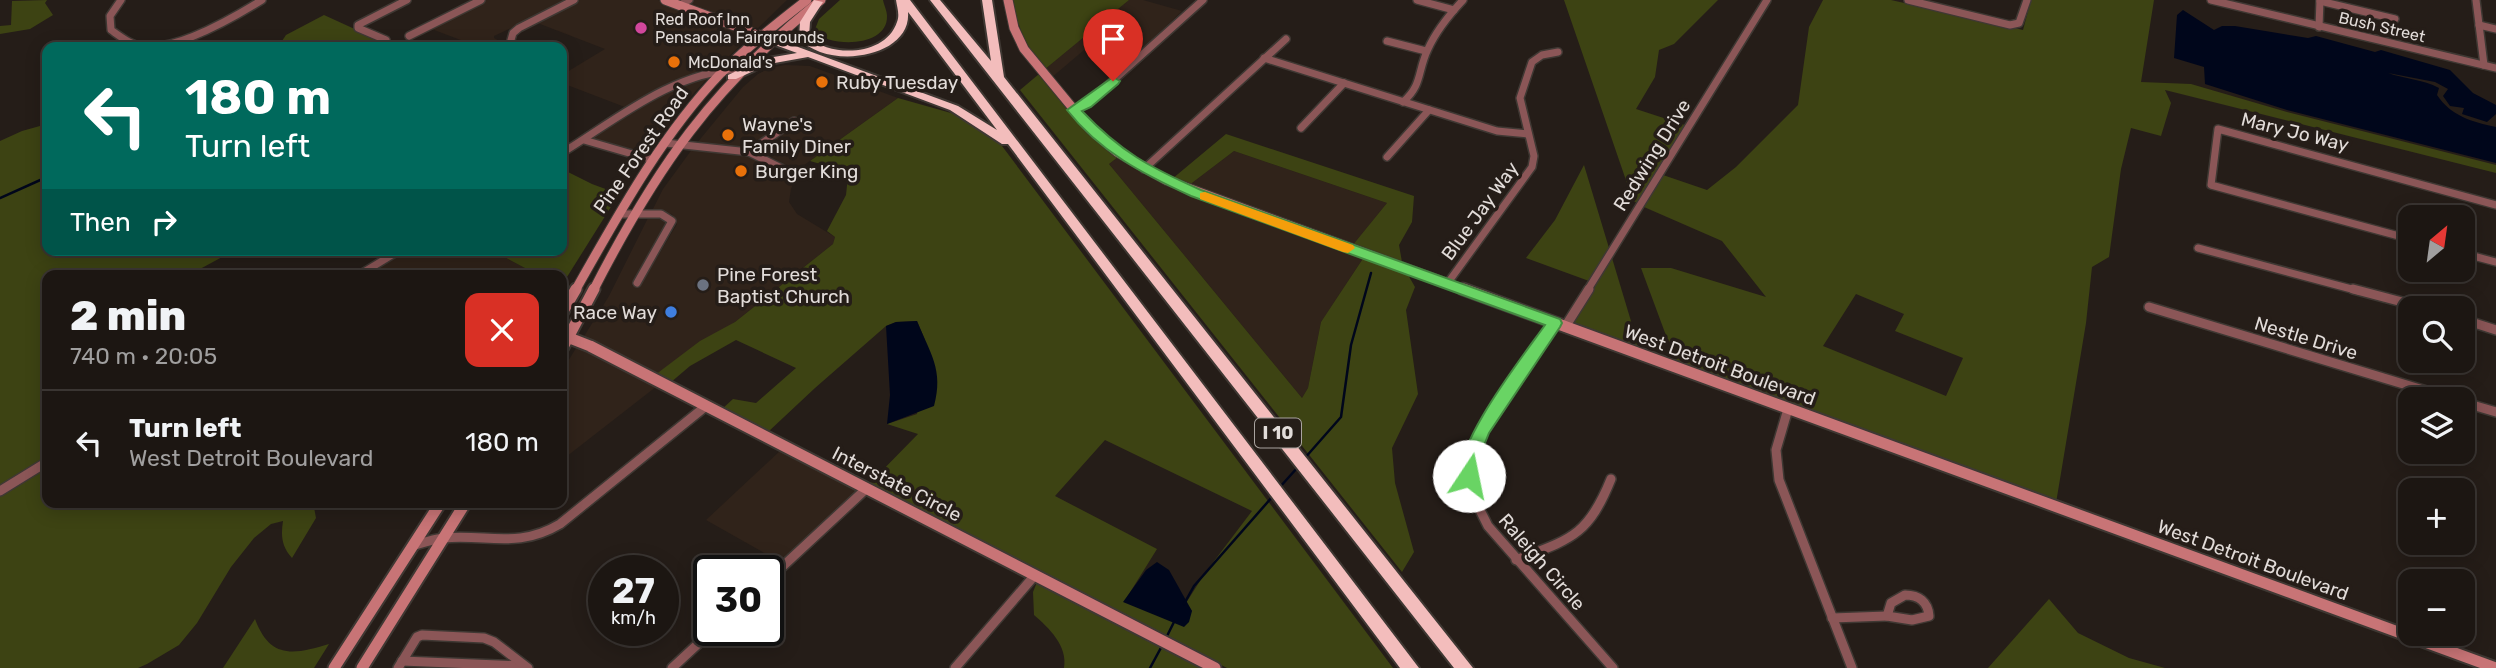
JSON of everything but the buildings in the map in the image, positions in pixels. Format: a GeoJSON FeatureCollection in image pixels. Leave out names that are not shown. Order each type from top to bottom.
{"type":"FeatureCollection","features":[{"type":"Feature","properties":{"kind":"highway"},"geometry":{"type":"LineString","coordinates":[[816,1],[805,22],[804,38],[815,48],[843,53],[870,49],[892,38],[903,21],[903,0]]}},
{"type":"Feature","properties":{"kind":"highway","name":"I 10"},"geometry":{"type":"LineString","coordinates":[[903,0],[1410,668]]}},
{"type":"Feature","properties":{"kind":"highway","name":"I 10"},"geometry":{"type":"LineString","coordinates":[[935,0],[1464,668]]}},
{"type":"Feature","properties":{"kind":"highway"},"geometry":{"type":"LineString","coordinates":[[987,0],[998,71],[1003,84]]}},
{"type":"Feature","properties":{"kind":"highway"},"geometry":{"type":"LineString","coordinates":[[766,38],[954,108],[1017,148]]}},
{"type":"Feature","properties":{"kind":"highway"},"geometry":{"type":"LineString","coordinates":[[733,71],[780,57],[804,56],[829,62]]}},
{"type":"Feature","properties":{"kind":"street"},"geometry":{"type":"LineString","coordinates":[[121,0],[110,16],[111,30],[133,42]]}},
{"type":"Feature","properties":{"kind":"street"},"geometry":{"type":"LineString","coordinates":[[172,42],[262,0]]}},
{"type":"Feature","properties":{"kind":"street"},"geometry":{"type":"LineString","coordinates":[[386,40],[358,28],[358,25],[407,0]]}},
{"type":"Feature","properties":{"kind":"street"},"geometry":{"type":"LineString","coordinates":[[409,36],[481,0]]}},
{"type":"Feature","properties":{"kind":"street"},"geometry":{"type":"LineString","coordinates":[[511,40],[513,33],[519,28],[574,0]]}},
{"type":"Feature","properties":{"kind":"street"},"geometry":{"type":"LineString","coordinates":[[674,2],[689,0]]}},
{"type":"Feature","properties":{"kind":"street","name":"West Detroit Boulevard"},"geometry":{"type":"LineString","coordinates":[[1009,0],[1012,23],[1024,49],[1105,143],[1144,169],[1196,193],[2496,668]]}},
{"type":"Feature","properties":{"kind":"street"},"geometry":{"type":"LineString","coordinates":[[1074,110],[1087,104],[1203,0]]}},
{"type":"Feature","properties":{"kind":"street"},"geometry":{"type":"LineString","coordinates":[[1417,0],[1454,10]]}},
{"type":"Feature","properties":{"kind":"street"},"geometry":{"type":"LineString","coordinates":[[1403,102],[1415,93],[1419,68],[1433,34],[1463,0]]}},
{"type":"Feature","properties":{"kind":"street","name":"Redwing Drive"},"geometry":{"type":"LineString","coordinates":[[1560,325],[1767,0]]}},
{"type":"Feature","properties":{"kind":"street"},"geometry":{"type":"LineString","coordinates":[[1908,0],[2014,25],[2019,23],[2027,0]]}},
{"type":"Feature","properties":{"kind":"street","name":"Bush Street"},"geometry":{"type":"LineString","coordinates":[[2211,0],[2496,68]]}},
{"type":"Feature","properties":{"kind":"street"},"geometry":{"type":"LineString","coordinates":[[2476,0],[2484,65]]}},
{"type":"Feature","properties":{"kind":"street","name":"Pine Forest Road"},"geometry":{"type":"LineString","coordinates":[[567,304],[619,214],[693,105],[766,38],[816,1]]}},
{"type":"Feature","properties":{"kind":"street"},"geometry":{"type":"LineString","coordinates":[[2319,27],[2320,1],[2395,19]]}},
{"type":"Feature","properties":{"kind":"street"},"geometry":{"type":"LineString","coordinates":[[674,2],[766,38]]}},
{"type":"Feature","properties":{"kind":"street"},"geometry":{"type":"LineString","coordinates":[[2479,25],[2496,29]]}},
{"type":"Feature","properties":{"kind":"street"},"geometry":{"type":"LineString","coordinates":[[1144,169],[1286,39]]}},
{"type":"Feature","properties":{"kind":"street"},"geometry":{"type":"LineString","coordinates":[[1387,41],[1426,51]]}},
{"type":"Feature","properties":{"kind":"street","name":"Blue Jay Way"},"geometry":{"type":"LineString","coordinates":[[1447,284],[1532,167],[1534,156],[1520,98],[1532,62],[1542,55],[1558,52]]}},
{"type":"Feature","properties":{"kind":"street"},"geometry":{"type":"LineString","coordinates":[[1264,58],[1497,131],[1528,134]]}},
{"type":"Feature","properties":{"kind":"street"},"geometry":{"type":"LineString","coordinates":[[567,150],[682,81],[733,71]]}},
{"type":"Feature","properties":{"kind":"street","name":"Pine Forest Road"},"geometry":{"type":"LineString","coordinates":[[567,331],[634,214],[678,144],[733,71]]}},
{"type":"Feature","properties":{"kind":"street"},"geometry":{"type":"LineString","coordinates":[[1301,128],[1344,83]]}},
{"type":"Feature","properties":{"kind":"street"},"geometry":{"type":"LineString","coordinates":[[1387,157],[1429,110]]}},
{"type":"Feature","properties":{"kind":"street"},"geometry":{"type":"LineString","coordinates":[[749,152],[794,121]]}},
{"type":"Feature","properties":{"kind":"street","name":"Mary Jo Way"},"geometry":{"type":"LineString","coordinates":[[2398,236],[2211,185],[2218,129],[2361,165],[2496,205]]}},
{"type":"Feature","properties":{"kind":"street"},"geometry":{"type":"LineString","coordinates":[[584,140],[626,153],[656,156]]}},
{"type":"Feature","properties":{"kind":"street"},"geometry":{"type":"LineString","coordinates":[[665,143],[749,152],[785,170]]}},
{"type":"Feature","properties":{"kind":"street"},"geometry":{"type":"LineString","coordinates":[[619,214],[661,214],[672,221],[637,283]]}},
{"type":"Feature","properties":{"kind":"street"},"geometry":{"type":"LineString","coordinates":[[2198,248],[2398,301]]}},
{"type":"Feature","properties":{"kind":"street"},"geometry":{"type":"LineString","coordinates":[[367,270],[390,256]]}},
{"type":"Feature","properties":{"kind":"street"},"geometry":{"type":"LineString","coordinates":[[2475,256],[2496,262]]}},
{"type":"Feature","properties":{"kind":"street","name":"Nestle Drive"},"geometry":{"type":"LineString","coordinates":[[2150,307],[2413,387]]}},
{"type":"Feature","properties":{"kind":"street"},"geometry":{"type":"LineString","coordinates":[[2475,323],[2496,330]]}},
{"type":"Feature","properties":{"kind":"street","name":"Raleigh Circle"},"geometry":{"type":"LineString","coordinates":[[1560,325],[1481,431],[1470,464],[1469,489],[1474,504],[1488,526],[1613,668]]}},
{"type":"Feature","properties":{"kind":"street","name":"Interstate Circle"},"geometry":{"type":"LineString","coordinates":[[567,336],[1215,668]]}},
{"type":"Feature","properties":{"kind":"street"},"geometry":{"type":"LineString","coordinates":[[412,546],[444,538],[514,541],[542,535],[560,524],[706,406]]}},
{"type":"Feature","properties":{"kind":"street"},"geometry":{"type":"LineString","coordinates":[[2475,406],[2496,412]]}},
{"type":"Feature","properties":{"kind":"street"},"geometry":{"type":"LineString","coordinates":[[1788,409],[1776,450],[1779,480],[1852,668]]}},
{"type":"Feature","properties":{"kind":"street"},"geometry":{"type":"LineString","coordinates":[[0,491],[42,465]]}},
{"type":"Feature","properties":{"kind":"street"},"geometry":{"type":"LineString","coordinates":[[1516,560],[1582,533],[1595,515],[1611,479]]}},
{"type":"Feature","properties":{"kind":"street"},"geometry":{"type":"LineString","coordinates":[[784,565],[867,488]]}},
{"type":"Feature","properties":{"kind":"street"},"geometry":{"type":"LineString","coordinates":[[334,668],[437,508]]}},
{"type":"Feature","properties":{"kind":"street"},"geometry":{"type":"LineString","coordinates":[[362,668],[462,508]]}},
{"type":"Feature","properties":{"kind":"street"},"geometry":{"type":"LineString","coordinates":[[955,668],[1035,575]]}},
{"type":"Feature","properties":{"kind":"street"},"geometry":{"type":"LineString","coordinates":[[1832,618],[1887,616]]}},
{"type":"Feature","properties":{"kind":"street"},"geometry":{"type":"LineString","coordinates":[[422,635],[484,638],[494,642],[526,667],[400,665],[416,637],[422,635]]}},
{"type":"Feature","properties":{"kind":"street"},"geometry":{"type":"LineString","coordinates":[[672,668],[696,646]]}},
{"type":"Feature","properties":{"kind":"shaded area"},"geometry":{"type":"Polygon","coordinates":[[[485,0],[571,0],[494,36],[501,42],[466,42],[429,28],[485,0]]]}},
{"type":"Feature","properties":{"kind":"shaded area"},"geometry":{"type":"Polygon","coordinates":[[[578,0],[658,0],[752,34],[718,67],[690,75],[630,109],[567,85],[567,72],[605,49],[535,22],[578,0]]]}},
{"type":"Feature","properties":{"kind":"shaded area"},"geometry":{"type":"Polygon","coordinates":[[[693,0],[787,0],[756,30],[685,5],[693,0]]]}},
{"type":"Feature","properties":{"kind":"shaded area"},"geometry":{"type":"Polygon","coordinates":[[[1129,0],[1143,0],[1182,11],[1128,63],[1084,50],[1051,78],[1044,70],[1129,0]]]}},
{"type":"Feature","properties":{"kind":"shaded area"},"geometry":{"type":"Polygon","coordinates":[[[785,65],[810,66],[898,98],[800,168],[789,202],[797,214],[835,237],[833,244],[735,322],[655,375],[583,338],[609,296],[649,216],[664,219],[668,226],[632,286],[640,286],[677,224],[672,214],[652,211],[663,189],[693,148],[746,154],[783,174],[790,170],[777,160],[755,151],[799,121],[794,118],[749,149],[697,143],[743,87],[758,74],[785,65]]]}},
{"type":"Feature","properties":{"kind":"shaded area"},"geometry":{"type":"Polygon","coordinates":[[[713,72],[676,113],[647,152],[637,152],[590,139],[684,82],[713,72]]]}},
{"type":"Feature","properties":{"kind":"shaded area"},"geometry":{"type":"Polygon","coordinates":[[[1234,151],[1387,203],[1353,245],[1188,186],[1234,151]]]}},
{"type":"Feature","properties":{"kind":"shaded area"},"geometry":{"type":"Polygon","coordinates":[[[1118,157],[1178,189],[1364,257],[1321,322],[1308,388],[1302,398],[1109,164],[1118,157]]]}},
{"type":"Feature","properties":{"kind":"shaded area"},"geometry":{"type":"Polygon","coordinates":[[[395,256],[502,256],[529,270],[372,270],[395,256]]]}},
{"type":"Feature","properties":{"kind":"shaded area"},"geometry":{"type":"Polygon","coordinates":[[[578,345],[657,386],[567,456],[567,363],[578,345]]]}},
{"type":"Feature","properties":{"kind":"shaded area"},"geometry":{"type":"Polygon","coordinates":[[[781,450],[859,490],[784,561],[784,555],[768,555],[706,520],[781,450]]]}},
{"type":"Feature","properties":{"kind":"green space"},"geometry":{"type":"Polygon","coordinates":[[[47,0],[45,3],[53,15],[30,29],[0,34],[0,26],[11,25],[12,1],[47,0]]]}},
{"type":"Feature","properties":{"kind":"green space"},"geometry":{"type":"Polygon","coordinates":[[[840,0],[883,0],[887,14],[885,26],[879,34],[858,42],[833,41],[814,32],[819,19],[840,0]]]}},
{"type":"Feature","properties":{"kind":"green space"},"geometry":{"type":"Polygon","coordinates":[[[1012,0],[1129,0],[1044,70],[1024,37],[1012,0]]]}},
{"type":"Feature","properties":{"kind":"green space"},"geometry":{"type":"Polygon","coordinates":[[[1564,0],[1718,0],[1674,44],[1659,50],[1655,77],[1636,109],[1685,125],[1637,203],[1628,198],[1629,189],[1564,0]]]}},
{"type":"Feature","properties":{"kind":"green space"},"geometry":{"type":"Polygon","coordinates":[[[1823,0],[1891,0],[2023,30],[2031,0],[2154,0],[2141,82],[2191,84],[2287,112],[2496,165],[2496,173],[2165,90],[2171,103],[2161,136],[2131,128],[2121,169],[2109,257],[2092,267],[2086,323],[2056,503],[1683,367],[1674,357],[1641,268],[1671,268],[1766,297],[1722,241],[1644,207],[1663,175],[1707,190],[1736,167],[1798,105],[1809,27],[1823,0]],[[1856,294],[1823,346],[1946,396],[1963,358],[1895,331],[1904,314],[1856,294]]]}},
{"type":"Feature","properties":{"kind":"green space"},"geometry":{"type":"Polygon","coordinates":[[[324,15],[383,42],[281,42],[286,35],[324,15]]]}},
{"type":"Feature","properties":{"kind":"green space"},"geometry":{"type":"Polygon","coordinates":[[[1039,74],[1094,138],[1118,157],[1109,164],[1302,398],[1308,388],[1321,322],[1364,257],[1407,273],[1415,287],[1406,310],[1418,394],[1392,448],[1395,483],[1414,552],[1402,572],[1020,90],[1039,74]]]}},
{"type":"Feature","properties":{"kind":"green space"},"geometry":{"type":"Polygon","coordinates":[[[898,98],[958,115],[996,138],[1393,668],[1227,668],[869,484],[918,434],[887,424],[917,414],[925,340],[917,321],[896,322],[886,326],[768,432],[722,409],[733,399],[756,403],[796,368],[736,340],[690,366],[670,383],[655,375],[700,341],[735,322],[833,244],[835,237],[827,231],[846,195],[848,176],[838,169],[810,161],[898,98]],[[1105,440],[1055,496],[1157,549],[1124,602],[1192,611],[1186,603],[1252,511],[1105,440]]]}},
{"type":"Feature","properties":{"kind":"green space"},"geometry":{"type":"Polygon","coordinates":[[[42,125],[42,256],[224,256],[198,270],[42,270],[42,462],[0,487],[0,141],[42,125]]]}},
{"type":"Feature","properties":{"kind":"green space"},"geometry":{"type":"Polygon","coordinates":[[[1226,134],[1414,196],[1412,222],[1399,245],[1402,262],[1352,246],[1387,203],[1234,151],[1188,186],[1172,179],[1226,134]]]}},
{"type":"Feature","properties":{"kind":"green space"},"geometry":{"type":"Polygon","coordinates":[[[1584,165],[1609,248],[1589,281],[1526,258],[1555,220],[1584,165]]]}},
{"type":"Feature","properties":{"kind":"green space"},"geometry":{"type":"Polygon","coordinates":[[[567,172],[619,194],[567,277],[567,270],[529,270],[502,256],[567,256],[567,172]]]}},
{"type":"Feature","properties":{"kind":"green space"},"geometry":{"type":"Polygon","coordinates":[[[1612,258],[1640,351],[1571,326],[1612,258]]]}},
{"type":"Feature","properties":{"kind":"green space"},"geometry":{"type":"Polygon","coordinates":[[[42,469],[42,508],[314,508],[316,518],[292,558],[283,540],[283,521],[271,524],[254,538],[231,567],[197,623],[179,645],[147,664],[138,668],[0,668],[0,494],[42,469]]]}},
{"type":"Feature","properties":{"kind":"green space"},"geometry":{"type":"Polygon","coordinates":[[[1037,582],[1202,668],[1064,668],[1060,645],[1034,615],[1033,592],[1037,582]]]}},
{"type":"Feature","properties":{"kind":"green space"},"geometry":{"type":"Polygon","coordinates":[[[2049,599],[2078,633],[2129,658],[2165,668],[1988,668],[2049,599]]]}},
{"type":"Feature","properties":{"kind":"green space"},"geometry":{"type":"Polygon","coordinates":[[[255,619],[268,641],[284,651],[329,644],[314,668],[223,668],[255,619]]]}},
{"type":"Feature","properties":{"kind":"water"},"geometry":{"type":"Polygon","coordinates":[[[2183,10],[2214,30],[2222,26],[2235,26],[2308,38],[2316,36],[2375,52],[2381,50],[2450,70],[2473,93],[2496,105],[2496,114],[2487,122],[2462,114],[2464,108],[2450,106],[2443,96],[2448,89],[2435,82],[2388,73],[2439,88],[2437,95],[2455,113],[2496,127],[2496,163],[2287,110],[2205,84],[2204,67],[2174,58],[2177,15],[2183,10]]]}},
{"type":"Feature","properties":{"kind":"water"},"geometry":{"type":"Polygon","coordinates":[[[917,321],[931,352],[936,372],[937,393],[934,406],[887,424],[890,395],[886,326],[896,322],[917,321]]]}},
{"type":"Feature","properties":{"kind":"water"},"geometry":{"type":"Polygon","coordinates":[[[1157,562],[1169,570],[1192,611],[1189,622],[1184,627],[1123,602],[1146,570],[1157,562]]]}},
{"type":"Feature","properties":{"kind":"waterway"},"geometry":{"type":"LineString","coordinates":[[0,198],[42,179]]}},
{"type":"Feature","properties":{"kind":"waterway"},"geometry":{"type":"LineString","coordinates":[[1304,459],[1341,417],[1351,345],[1371,273]]}},
{"type":"Feature","properties":{"kind":"waterway"},"geometry":{"type":"LineString","coordinates":[[1279,488],[1298,467]]}},
{"type":"Feature","properties":{"kind":"waterway"},"geometry":{"type":"LineString","coordinates":[[1184,604],[1194,586],[1273,496]]}},
{"type":"Feature","properties":{"kind":"waterway"},"geometry":{"type":"LineString","coordinates":[[1166,638],[1174,622]]}},
{"type":"Feature","properties":{"kind":"waterway"},"geometry":{"type":"LineString","coordinates":[[1150,668],[1163,644]]}},
{"type":"Feature","properties":{"kind":"slow traffic"},"geometry":{"type":"LineString","coordinates":[[1205,196],[1348,248]]}},
{"type":"Feature","properties":{"kind":"place","name":"Red Roof Inn Pensacola Fairgrounds"},"geometry":{"type":"Point","coordinates":[641,28]}},
{"type":"Feature","properties":{"kind":"place","name":"McDonald's"},"geometry":{"type":"Point","coordinates":[674,62]}},
{"type":"Feature","properties":{"kind":"place","name":"Ruby Tuesday"},"geometry":{"type":"Point","coordinates":[822,82]}},
{"type":"Feature","properties":{"kind":"place","name":"Wayne's Family Diner"},"geometry":{"type":"Point","coordinates":[728,135]}},
{"type":"Feature","properties":{"kind":"place","name":"Burger King"},"geometry":{"type":"Point","coordinates":[741,171]}},
{"type":"Feature","properties":{"kind":"place","name":"Pine Forest Baptist Church"},"geometry":{"type":"Point","coordinates":[703,285]}},
{"type":"Feature","properties":{"kind":"place","name":"Race Way"},"geometry":{"type":"Point","coordinates":[671,312]}},
{"type":"Feature","properties":{"kind":"route"},"geometry":{"type":"LineString","coordinates":[[1113,81],[1087,104],[1074,110],[1105,143],[1146,170],[1196,193],[1554,323],[1481,431],[1472,453],[1469,476]]}}]}
